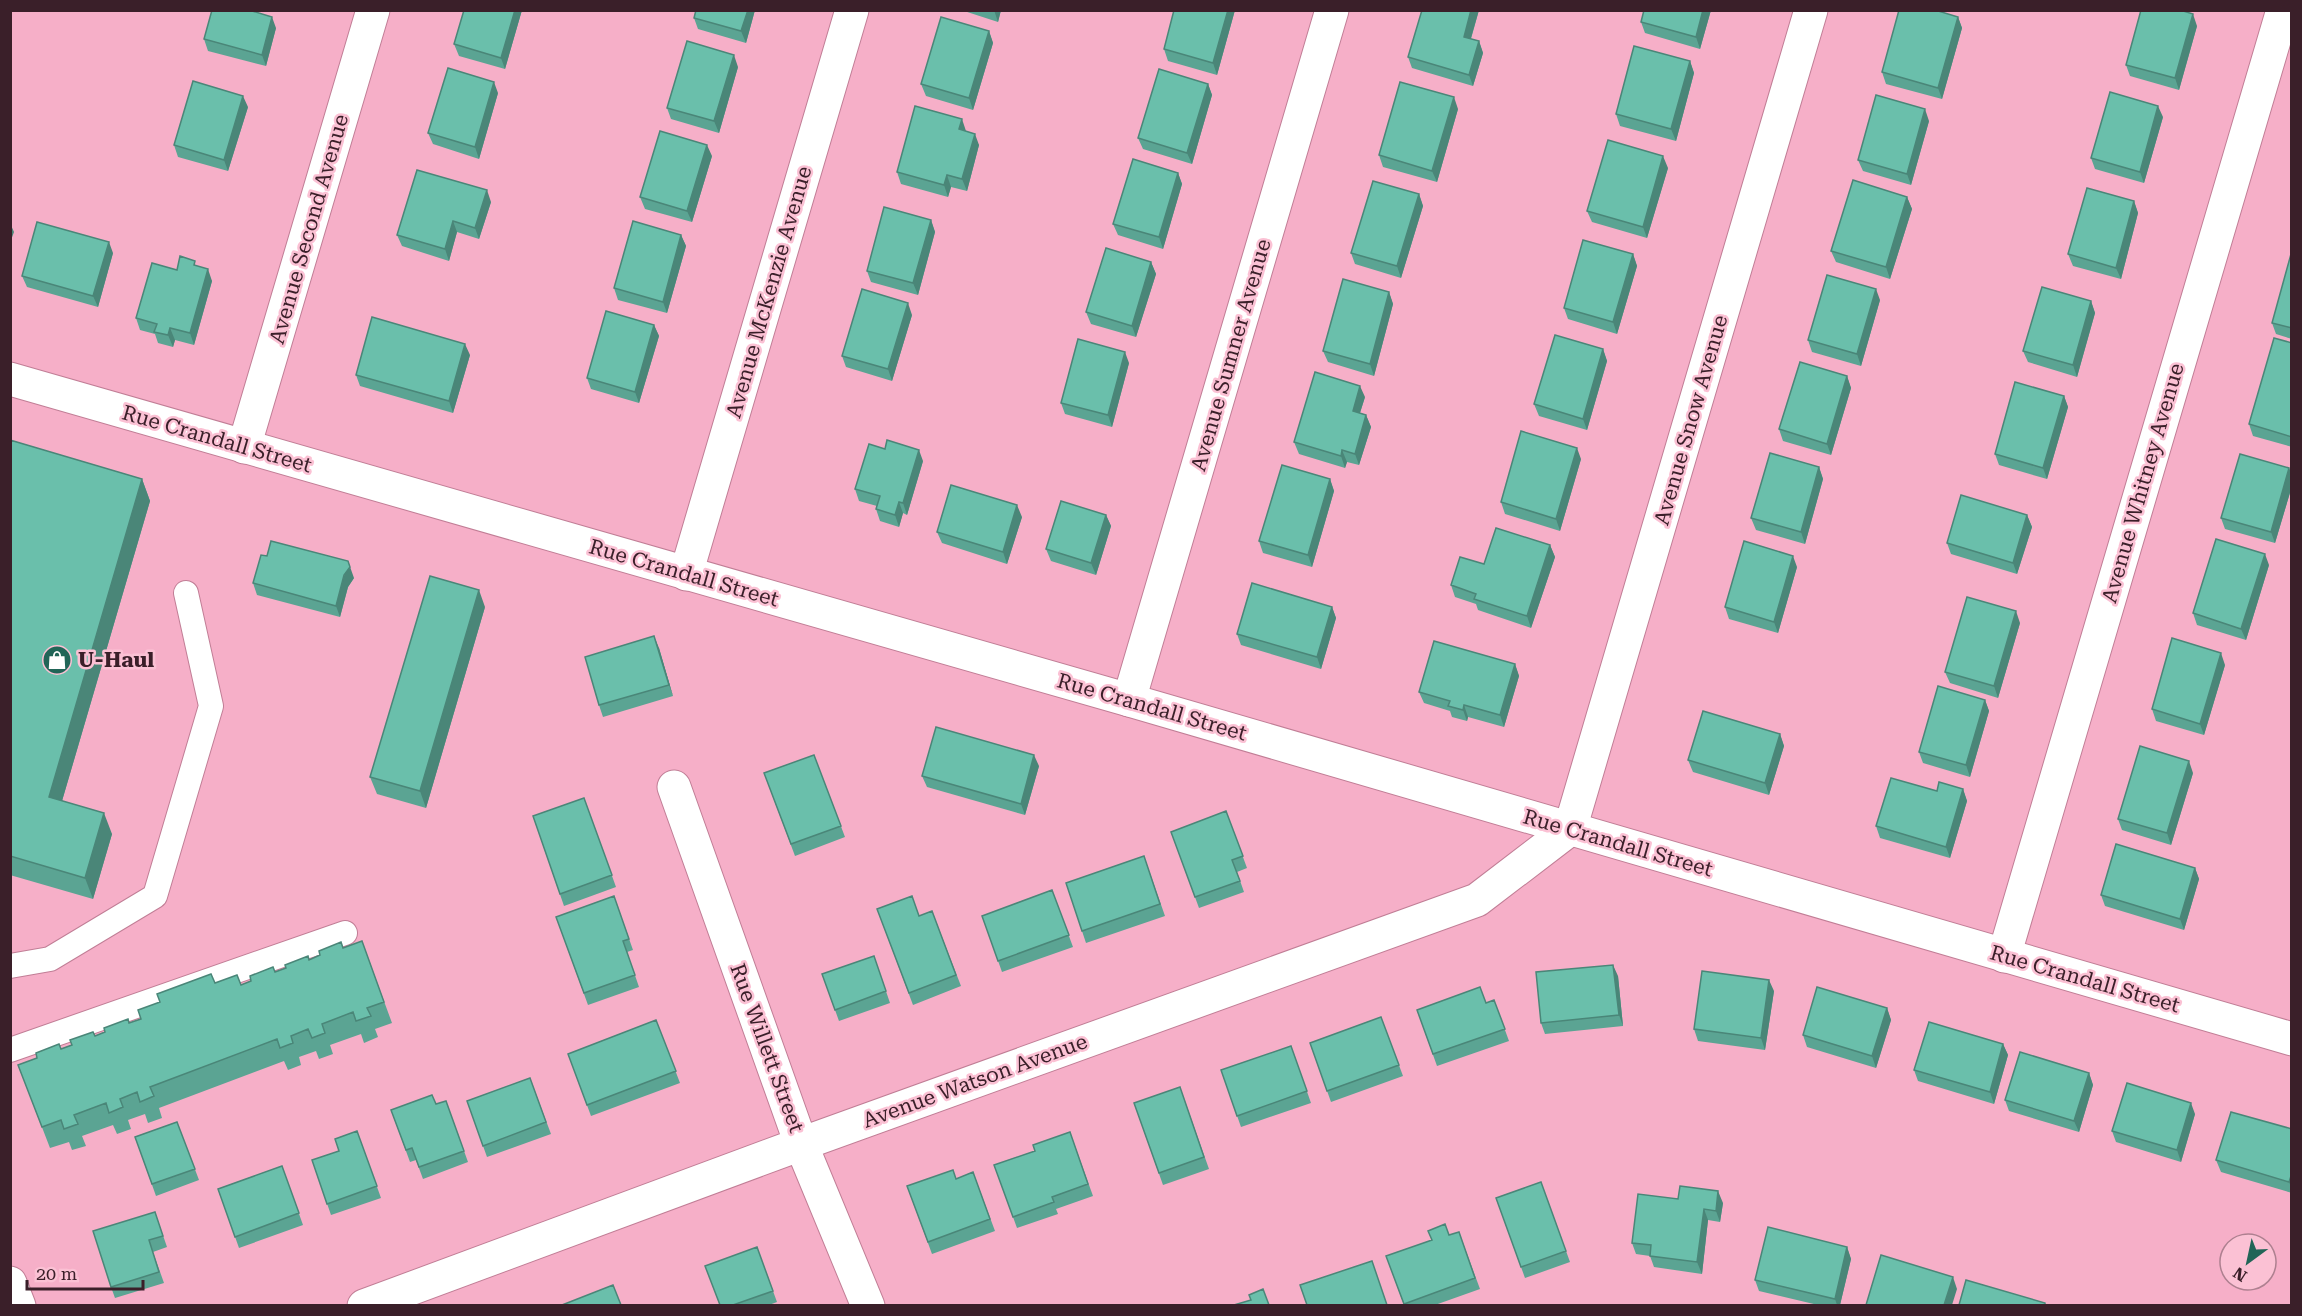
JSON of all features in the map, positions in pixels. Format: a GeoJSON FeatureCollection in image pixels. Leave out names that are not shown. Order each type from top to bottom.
{"type":"FeatureCollection","features":[{"type":"Feature","properties":{"kind":"street","name":"Avenue Second Avenue"},"geometry":{"type":"LineString","coordinates":[[244,447],[373,10]]}},
{"type":"Feature","properties":{"kind":"street","name":"Avenue McKenzie Avenue"},"geometry":{"type":"LineString","coordinates":[[686,574],[852,10]]}},
{"type":"Feature","properties":{"kind":"street","name":"Avenue Sumner Avenue"},"geometry":{"type":"LineString","coordinates":[[1129,700],[1332,10]]}},
{"type":"Feature","properties":{"kind":"street","name":"Avenue Snow Avenue"},"geometry":{"type":"LineString","coordinates":[[1570,829],[1811,10]]}},
{"type":"Feature","properties":{"kind":"street","name":"Avenue Whitney Avenue"},"geometry":{"type":"LineString","coordinates":[[2004,956],[2283,10]]}},
{"type":"Feature","properties":{"kind":"street","name":"Rue Crandall Street"},"geometry":{"type":"LineString","coordinates":[[10,379],[1129,700],[2292,1039]]}},
{"type":"Feature","properties":{"kind":"street","name":"Rue Willett Street"},"geometry":{"type":"LineString","coordinates":[[674,787],[801,1144],[868,1305]]}},
{"type":"Feature","properties":{"kind":"street","name":"Avenue Watson Avenue"},"geometry":{"type":"LineString","coordinates":[[364,1305],[801,1144],[1477,900],[1570,829]]}},
{"type":"Feature","properties":{"kind":"street"},"geometry":{"type":"LineString","coordinates":[[10,1283],[19,1305]]}},
{"type":"Feature","properties":{"kind":"lane"},"geometry":{"type":"LineString","coordinates":[[10,966],[50,959],[155,896],[211,706],[186,593]]}},
{"type":"Feature","properties":{"kind":"lane"},"geometry":{"type":"LineString","coordinates":[[10,1050],[345,933]]}},
{"type":"Feature","properties":{"kind":"building"},"geometry":{"type":"Polygon","coordinates":[[[212,10],[249,10],[272,17],[262,55],[204,39],[212,10]]]}},
{"type":"Feature","properties":{"kind":"building"},"geometry":{"type":"Polygon","coordinates":[[[464,10],[515,10],[501,58],[454,44],[464,10]]]}},
{"type":"Feature","properties":{"kind":"building"},"geometry":{"type":"Polygon","coordinates":[[[696,10],[748,10],[741,31],[694,18],[696,10]]]}},
{"type":"Feature","properties":{"kind":"building"},"geometry":{"type":"Polygon","coordinates":[[[1174,10],[1228,10],[1213,63],[1164,49],[1174,10]]]}},
{"type":"Feature","properties":{"kind":"building"},"geometry":{"type":"Polygon","coordinates":[[[1422,10],[1471,10],[1464,37],[1479,41],[1469,75],[1408,57],[1422,10]]]}},
{"type":"Feature","properties":{"kind":"building"},"geometry":{"type":"Polygon","coordinates":[[[1644,10],[1703,10],[1696,37],[1641,22],[1644,10]]]}},
{"type":"Feature","properties":{"kind":"building"},"geometry":{"type":"Polygon","coordinates":[[[1899,10],[1935,10],[1958,17],[1938,88],[1882,72],[1899,10]]]}},
{"type":"Feature","properties":{"kind":"building"},"geometry":{"type":"Polygon","coordinates":[[[2141,10],[2180,10],[2193,14],[2175,78],[2126,65],[2141,10]]]}},
{"type":"Feature","properties":{"kind":"building"},"geometry":{"type":"Polygon","coordinates":[[[941,17],[989,31],[969,98],[921,84],[941,17]]]}},
{"type":"Feature","properties":{"kind":"building"},"geometry":{"type":"Polygon","coordinates":[[[687,41],[734,55],[714,121],[667,108],[687,41]]]}},
{"type":"Feature","properties":{"kind":"building"},"geometry":{"type":"Polygon","coordinates":[[[1634,46],[1690,61],[1671,129],[1616,114],[1634,46]]]}},
{"type":"Feature","properties":{"kind":"building"},"geometry":{"type":"Polygon","coordinates":[[[448,68],[494,82],[475,147],[428,133],[448,68]]]}},
{"type":"Feature","properties":{"kind":"building"},"geometry":{"type":"Polygon","coordinates":[[[1159,69],[1208,84],[1187,153],[1138,138],[1159,69]]]}},
{"type":"Feature","properties":{"kind":"building"},"geometry":{"type":"Polygon","coordinates":[[[193,81],[243,96],[224,160],[174,145],[193,81]]]}},
{"type":"Feature","properties":{"kind":"building"},"geometry":{"type":"Polygon","coordinates":[[[1400,82],[1454,97],[1432,171],[1379,155],[1400,82]]]}},
{"type":"Feature","properties":{"kind":"building"},"geometry":{"type":"Polygon","coordinates":[[[2110,92],[2158,106],[2140,172],[2091,158],[2110,92]]]}},
{"type":"Feature","properties":{"kind":"building"},"geometry":{"type":"Polygon","coordinates":[[[1876,95],[1925,109],[1907,174],[1858,160],[1876,95]]]}},
{"type":"Feature","properties":{"kind":"building"},"geometry":{"type":"Polygon","coordinates":[[[915,106],[962,119],[959,129],[975,134],[962,179],[947,175],[944,185],[897,172],[915,106]]]}},
{"type":"Feature","properties":{"kind":"building"},"geometry":{"type":"Polygon","coordinates":[[[660,131],[707,145],[687,211],[640,197],[660,131]]]}},
{"type":"Feature","properties":{"kind":"building"},"geometry":{"type":"Polygon","coordinates":[[[1608,140],[1663,156],[1643,227],[1587,211],[1608,140]]]}},
{"type":"Feature","properties":{"kind":"building"},"geometry":{"type":"Polygon","coordinates":[[[1133,159],[1178,173],[1159,237],[1113,224],[1133,159]]]}},
{"type":"Feature","properties":{"kind":"building"},"geometry":{"type":"Polygon","coordinates":[[[417,170],[487,190],[475,228],[453,221],[445,249],[397,235],[417,170]]]}},
{"type":"Feature","properties":{"kind":"building"},"geometry":{"type":"Polygon","coordinates":[[[1853,180],[1907,197],[1886,267],[1831,251],[1853,180]]]}},
{"type":"Feature","properties":{"kind":"building"},"geometry":{"type":"Polygon","coordinates":[[[1373,181],[1419,194],[1397,266],[1351,253],[1373,181]]]}},
{"type":"Feature","properties":{"kind":"building"},"geometry":{"type":"Polygon","coordinates":[[[2087,188],[2134,201],[2116,268],[2068,254],[2087,188]]]}},
{"type":"Feature","properties":{"kind":"building"},"geometry":{"type":"Polygon","coordinates":[[[884,207],[931,220],[913,283],[867,271],[884,207]]]}},
{"type":"Feature","properties":{"kind":"building"},"geometry":{"type":"Polygon","coordinates":[[[633,221],[681,235],[663,302],[614,288],[633,221]]]}},
{"type":"Feature","properties":{"kind":"building"},"geometry":{"type":"Polygon","coordinates":[[[37,222],[109,242],[93,296],[22,276],[37,222]]]}},
{"type":"Feature","properties":{"kind":"building"},"geometry":{"type":"Polygon","coordinates":[[[1583,240],[1633,254],[1613,322],[1564,308],[1583,240]]]}},
{"type":"Feature","properties":{"kind":"building"},"geometry":{"type":"Polygon","coordinates":[[[1106,248],[1151,262],[1132,326],[1086,312],[1106,248]]]}},
{"type":"Feature","properties":{"kind":"building"},"geometry":{"type":"Polygon","coordinates":[[[2292,254],[2292,328],[2272,323],[2292,254]]]}},
{"type":"Feature","properties":{"kind":"building"},"geometry":{"type":"Polygon","coordinates":[[[180,256],[195,261],[194,265],[208,269],[190,333],[170,328],[168,335],[154,332],[157,324],[136,318],[152,263],[177,270],[180,256]]]}},
{"type":"Feature","properties":{"kind":"building"},"geometry":{"type":"Polygon","coordinates":[[[1827,275],[1876,289],[1857,354],[1808,340],[1827,275]]]}},
{"type":"Feature","properties":{"kind":"building"},"geometry":{"type":"Polygon","coordinates":[[[1343,279],[1389,292],[1370,364],[1323,351],[1343,279]]]}},
{"type":"Feature","properties":{"kind":"building"},"geometry":{"type":"Polygon","coordinates":[[[2042,287],[2091,301],[2073,365],[2023,351],[2042,287]]]}},
{"type":"Feature","properties":{"kind":"building"},"geometry":{"type":"Polygon","coordinates":[[[862,289],[908,303],[888,369],[842,356],[862,289]]]}},
{"type":"Feature","properties":{"kind":"building"},"geometry":{"type":"Polygon","coordinates":[[[606,311],[654,325],[635,392],[587,378],[606,311]]]}},
{"type":"Feature","properties":{"kind":"building"},"geometry":{"type":"Polygon","coordinates":[[[372,317],[465,344],[449,401],[356,375],[372,317]]]}},
{"type":"Feature","properties":{"kind":"building"},"geometry":{"type":"Polygon","coordinates":[[[1555,335],[1603,349],[1583,419],[1534,404],[1555,335]]]}},
{"type":"Feature","properties":{"kind":"building"},"geometry":{"type":"Polygon","coordinates":[[[2274,338],[2292,343],[2292,437],[2249,424],[2274,338]]]}},
{"type":"Feature","properties":{"kind":"building"},"geometry":{"type":"Polygon","coordinates":[[[1078,339],[1125,352],[1108,415],[1061,403],[1078,339]]]}},
{"type":"Feature","properties":{"kind":"building"},"geometry":{"type":"Polygon","coordinates":[[[1800,362],[1847,376],[1827,444],[1779,429],[1800,362]]]}},
{"type":"Feature","properties":{"kind":"building"},"geometry":{"type":"Polygon","coordinates":[[[1315,372],[1360,386],[1353,411],[1366,415],[1355,454],[1342,450],[1341,456],[1294,442],[1315,372]]]}},
{"type":"Feature","properties":{"kind":"building"},"geometry":{"type":"Polygon","coordinates":[[[2015,382],[2064,396],[2043,468],[1995,454],[2015,382]]]}},
{"type":"Feature","properties":{"kind":"building"},"geometry":{"type":"Polygon","coordinates":[[[1521,431],[1577,448],[1556,519],[1501,502],[1521,431]]]}},
{"type":"Feature","properties":{"kind":"building","name":"U-Haul"},"geometry":{"type":"Polygon","coordinates":[[[10,440],[142,479],[49,797],[104,813],[85,878],[10,856],[10,440]]]}},
{"type":"Feature","properties":{"kind":"building"},"geometry":{"type":"Polygon","coordinates":[[[887,440],[919,450],[903,503],[899,502],[895,515],[876,509],[880,496],[855,489],[869,444],[885,449],[887,440]]]}},
{"type":"Feature","properties":{"kind":"building"},"geometry":{"type":"Polygon","coordinates":[[[1770,453],[1819,467],[1801,532],[1751,518],[1770,453]]]}},
{"type":"Feature","properties":{"kind":"building"},"geometry":{"type":"Polygon","coordinates":[[[2240,454],[2289,468],[2271,532],[2221,518],[2240,454]]]}},
{"type":"Feature","properties":{"kind":"building"},"geometry":{"type":"Polygon","coordinates":[[[1282,465],[1330,479],[1308,555],[1259,541],[1282,465]]]}},
{"type":"Feature","properties":{"kind":"building"},"geometry":{"type":"Polygon","coordinates":[[[951,485],[1017,505],[1003,552],[937,532],[951,485]]]}},
{"type":"Feature","properties":{"kind":"building"},"geometry":{"type":"Polygon","coordinates":[[[1961,495],[2027,515],[2013,563],[1947,543],[1961,495]]]}},
{"type":"Feature","properties":{"kind":"building"},"geometry":{"type":"Polygon","coordinates":[[[1061,501],[1106,515],[1091,563],[1046,549],[1061,501]]]}},
{"type":"Feature","properties":{"kind":"building"},"geometry":{"type":"Polygon","coordinates":[[[1496,528],[1550,545],[1527,616],[1474,599],[1476,594],[1451,585],[1460,557],[1484,564],[1496,528]]]}},
{"type":"Feature","properties":{"kind":"building"},"geometry":{"type":"Polygon","coordinates":[[[2216,539],[2265,554],[2241,629],[2193,613],[2216,539]]]}},
{"type":"Feature","properties":{"kind":"building"},"geometry":{"type":"Polygon","coordinates":[[[271,541],[348,561],[350,567],[344,575],[336,606],[253,583],[261,555],[267,556],[271,541]]]}},
{"type":"Feature","properties":{"kind":"building"},"geometry":{"type":"Polygon","coordinates":[[[1744,541],[1793,556],[1774,622],[1725,607],[1744,541]]]}},
{"type":"Feature","properties":{"kind":"building"},"geometry":{"type":"Polygon","coordinates":[[[430,576],[479,590],[420,791],[370,777],[430,576]]]}},
{"type":"Feature","properties":{"kind":"building"},"geometry":{"type":"Polygon","coordinates":[[[1252,583],[1332,607],[1317,657],[1237,634],[1252,583]]]}},
{"type":"Feature","properties":{"kind":"building"},"geometry":{"type":"Polygon","coordinates":[[[1967,597],[2016,611],[1994,686],[1945,672],[1967,597]]]}},
{"type":"Feature","properties":{"kind":"building"},"geometry":{"type":"Polygon","coordinates":[[[654,636],[669,685],[599,705],[585,657],[654,636]]]}},
{"type":"Feature","properties":{"kind":"building"},"geometry":{"type":"Polygon","coordinates":[[[2172,638],[2221,653],[2200,724],[2152,709],[2172,638]]]}},
{"type":"Feature","properties":{"kind":"building"},"geometry":{"type":"Polygon","coordinates":[[[1434,641],[1515,664],[1500,715],[1464,705],[1463,710],[1448,706],[1450,701],[1419,692],[1434,641]]]}},
{"type":"Feature","properties":{"kind":"building"},"geometry":{"type":"Polygon","coordinates":[[[1938,686],[1985,700],[1966,765],[1919,752],[1938,686]]]}},
{"type":"Feature","properties":{"kind":"building"},"geometry":{"type":"Polygon","coordinates":[[[1703,711],[1780,734],[1765,783],[1688,760],[1703,711]]]}},
{"type":"Feature","properties":{"kind":"building"},"geometry":{"type":"Polygon","coordinates":[[[936,727],[1034,755],[1021,804],[922,776],[936,727]]]}},
{"type":"Feature","properties":{"kind":"building"},"geometry":{"type":"Polygon","coordinates":[[[2140,746],[2189,761],[2167,833],[2118,819],[2140,746]]]}},
{"type":"Feature","properties":{"kind":"building"},"geometry":{"type":"Polygon","coordinates":[[[814,755],[841,826],[791,844],[764,773],[814,755]]]}},
{"type":"Feature","properties":{"kind":"building"},"geometry":{"type":"Polygon","coordinates":[[[1891,778],[1937,791],[1939,782],[1963,789],[1946,847],[1876,826],[1891,778]]]}},
{"type":"Feature","properties":{"kind":"building"},"geometry":{"type":"Polygon","coordinates":[[[584,798],[612,875],[560,894],[533,816],[584,798]]]}},
{"type":"Feature","properties":{"kind":"building"},"geometry":{"type":"Polygon","coordinates":[[[1226,811],[1243,856],[1232,860],[1240,881],[1195,897],[1171,832],[1226,811]]]}},
{"type":"Feature","properties":{"kind":"building"},"geometry":{"type":"Polygon","coordinates":[[[2116,844],[2195,868],[2180,919],[2101,895],[2116,844]]]}},
{"type":"Feature","properties":{"kind":"building"},"geometry":{"type":"Polygon","coordinates":[[[1144,856],[1160,904],[1082,931],[1066,883],[1144,856]]]}},
{"type":"Feature","properties":{"kind":"building"},"geometry":{"type":"Polygon","coordinates":[[[1052,890],[1069,935],[998,961],[982,916],[1052,890]]]}},
{"type":"Feature","properties":{"kind":"building"},"geometry":{"type":"Polygon","coordinates":[[[614,896],[629,939],[623,941],[635,975],[584,993],[556,917],[614,896]]]}},
{"type":"Feature","properties":{"kind":"building"},"geometry":{"type":"Polygon","coordinates":[[[912,896],[919,916],[932,911],[956,975],[909,993],[877,909],[912,896]]]}},
{"type":"Feature","properties":{"kind":"building"},"geometry":{"type":"Polygon","coordinates":[[[362,941],[384,1002],[367,1008],[371,1016],[356,1021],[353,1012],[322,1024],[325,1033],[312,1038],[308,1029],[291,1036],[293,1043],[280,1048],[277,1039],[150,1087],[154,1096],[140,1102],[137,1092],[120,1099],[123,1107],[109,1113],[106,1103],[74,1115],[78,1124],[64,1129],[61,1120],[42,1127],[18,1065],[37,1058],[36,1053],[59,1044],[61,1049],[72,1045],[70,1040],[93,1032],[95,1036],[105,1032],[104,1028],[128,1019],[129,1023],[141,1019],[138,1010],[160,1002],[157,994],[211,974],[215,983],[237,975],[241,985],[251,981],[250,976],[273,967],[275,972],[286,968],[285,965],[308,956],[309,960],[320,955],[319,951],[341,942],[343,948],[362,941]]]}},
{"type":"Feature","properties":{"kind":"building"},"geometry":{"type":"Polygon","coordinates":[[[874,956],[886,991],[835,1010],[822,974],[874,956]]]}},
{"type":"Feature","properties":{"kind":"building"},"geometry":{"type":"Polygon","coordinates":[[[1613,965],[1619,1015],[1541,1023],[1536,972],[1613,965]]]}},
{"type":"Feature","properties":{"kind":"building"},"geometry":{"type":"Polygon","coordinates":[[[1702,971],[1769,980],[1761,1038],[1694,1029],[1702,971]]]}},
{"type":"Feature","properties":{"kind":"building"},"geometry":{"type":"Polygon","coordinates":[[[1480,987],[1486,1003],[1494,1000],[1505,1029],[1433,1054],[1417,1010],[1480,987]]]}},
{"type":"Feature","properties":{"kind":"building"},"geometry":{"type":"Polygon","coordinates":[[[1817,987],[1887,1008],[1872,1056],[1803,1035],[1817,987]]]}},
{"type":"Feature","properties":{"kind":"building"},"geometry":{"type":"Polygon","coordinates":[[[1381,1017],[1399,1065],[1327,1091],[1310,1043],[1381,1017]]]}},
{"type":"Feature","properties":{"kind":"building"},"geometry":{"type":"Polygon","coordinates":[[[656,1020],[676,1071],[587,1105],[568,1054],[656,1020]]]}},
{"type":"Feature","properties":{"kind":"building"},"geometry":{"type":"Polygon","coordinates":[[[1929,1022],[2003,1044],[1990,1092],[1914,1070],[1929,1022]]]}},
{"type":"Feature","properties":{"kind":"building"},"geometry":{"type":"Polygon","coordinates":[[[1291,1046],[1307,1091],[1237,1116],[1221,1070],[1291,1046]]]}},
{"type":"Feature","properties":{"kind":"building"},"geometry":{"type":"Polygon","coordinates":[[[2020,1052],[2089,1073],[2074,1121],[2005,1100],[2020,1052]]]}},
{"type":"Feature","properties":{"kind":"building"},"geometry":{"type":"Polygon","coordinates":[[[530,1078],[546,1122],[483,1146],[467,1101],[530,1078]]]}},
{"type":"Feature","properties":{"kind":"building"},"geometry":{"type":"Polygon","coordinates":[[[2127,1083],[2191,1103],[2177,1150],[2112,1131],[2127,1083]]]}},
{"type":"Feature","properties":{"kind":"building"},"geometry":{"type":"Polygon","coordinates":[[[1180,1087],[1204,1157],[1159,1173],[1134,1103],[1180,1087]]]}},
{"type":"Feature","properties":{"kind":"building"},"geometry":{"type":"Polygon","coordinates":[[[432,1095],[436,1104],[446,1101],[464,1151],[419,1167],[412,1148],[406,1150],[391,1110],[432,1095]]]}},
{"type":"Feature","properties":{"kind":"building"},"geometry":{"type":"Polygon","coordinates":[[[2231,1112],[2292,1129],[2292,1173],[2289,1182],[2216,1160],[2231,1112]]]}},
{"type":"Feature","properties":{"kind":"building"},"geometry":{"type":"Polygon","coordinates":[[[177,1122],[195,1169],[152,1184],[135,1137],[177,1122]]]}},
{"type":"Feature","properties":{"kind":"building"},"geometry":{"type":"Polygon","coordinates":[[[357,1131],[377,1186],[327,1204],[312,1160],[339,1151],[335,1139],[357,1131]]]}},
{"type":"Feature","properties":{"kind":"building"},"geometry":{"type":"Polygon","coordinates":[[[1070,1132],[1088,1184],[1052,1197],[1054,1202],[1013,1217],[994,1165],[1035,1151],[1033,1145],[1070,1132]]]}},
{"type":"Feature","properties":{"kind":"building"},"geometry":{"type":"Polygon","coordinates":[[[282,1166],[299,1213],[235,1237],[218,1189],[282,1166]]]}},
{"type":"Feature","properties":{"kind":"building"},"geometry":{"type":"Polygon","coordinates":[[[953,1170],[956,1179],[973,1172],[990,1219],[928,1242],[907,1186],[953,1170]]]}},
{"type":"Feature","properties":{"kind":"building"},"geometry":{"type":"Polygon","coordinates":[[[1541,1182],[1566,1251],[1521,1267],[1496,1198],[1541,1182]]]}},
{"type":"Feature","properties":{"kind":"building"},"geometry":{"type":"Polygon","coordinates":[[[1680,1186],[1718,1191],[1716,1211],[1704,1209],[1697,1262],[1650,1256],[1651,1245],[1632,1243],[1638,1194],[1678,1199],[1680,1186]]]}},
{"type":"Feature","properties":{"kind":"building"},"geometry":{"type":"Polygon","coordinates":[[[155,1212],[163,1236],[149,1240],[159,1272],[111,1287],[93,1231],[155,1212]]]}},
{"type":"Feature","properties":{"kind":"building"},"geometry":{"type":"Polygon","coordinates":[[[1445,1224],[1449,1235],[1459,1232],[1475,1278],[1404,1304],[1386,1256],[1432,1240],[1428,1231],[1445,1224]]]}},
{"type":"Feature","properties":{"kind":"building"},"geometry":{"type":"Polygon","coordinates":[[[1768,1227],[1847,1247],[1835,1299],[1755,1280],[1768,1227]]]}},
{"type":"Feature","properties":{"kind":"building"},"geometry":{"type":"Polygon","coordinates":[[[757,1247],[773,1291],[733,1305],[720,1305],[705,1266],[757,1247]]]}},
{"type":"Feature","properties":{"kind":"building"},"geometry":{"type":"Polygon","coordinates":[[[1881,1255],[1953,1277],[1944,1305],[1866,1305],[1881,1255]]]}},
{"type":"Feature","properties":{"kind":"building"},"geometry":{"type":"Polygon","coordinates":[[[1372,1261],[1387,1305],[1307,1305],[1300,1285],[1372,1261]]]}},
{"type":"Feature","properties":{"kind":"building"},"geometry":{"type":"Polygon","coordinates":[[[1966,1280],[2045,1303],[2045,1305],[1959,1305],[1966,1280]]]}},
{"type":"Feature","properties":{"kind":"building"},"geometry":{"type":"Polygon","coordinates":[[[613,1285],[621,1305],[562,1305],[613,1285]]]}},
{"type":"Feature","properties":{"kind":"building"},"geometry":{"type":"Polygon","coordinates":[[[1263,1289],[1269,1305],[1234,1305],[1251,1300],[1249,1295],[1263,1289]]]}},
{"type":"Feature","properties":{"kind":"place","name":"U-Haul"},"geometry":{"type":"Point","coordinates":[57,660]}}]}
